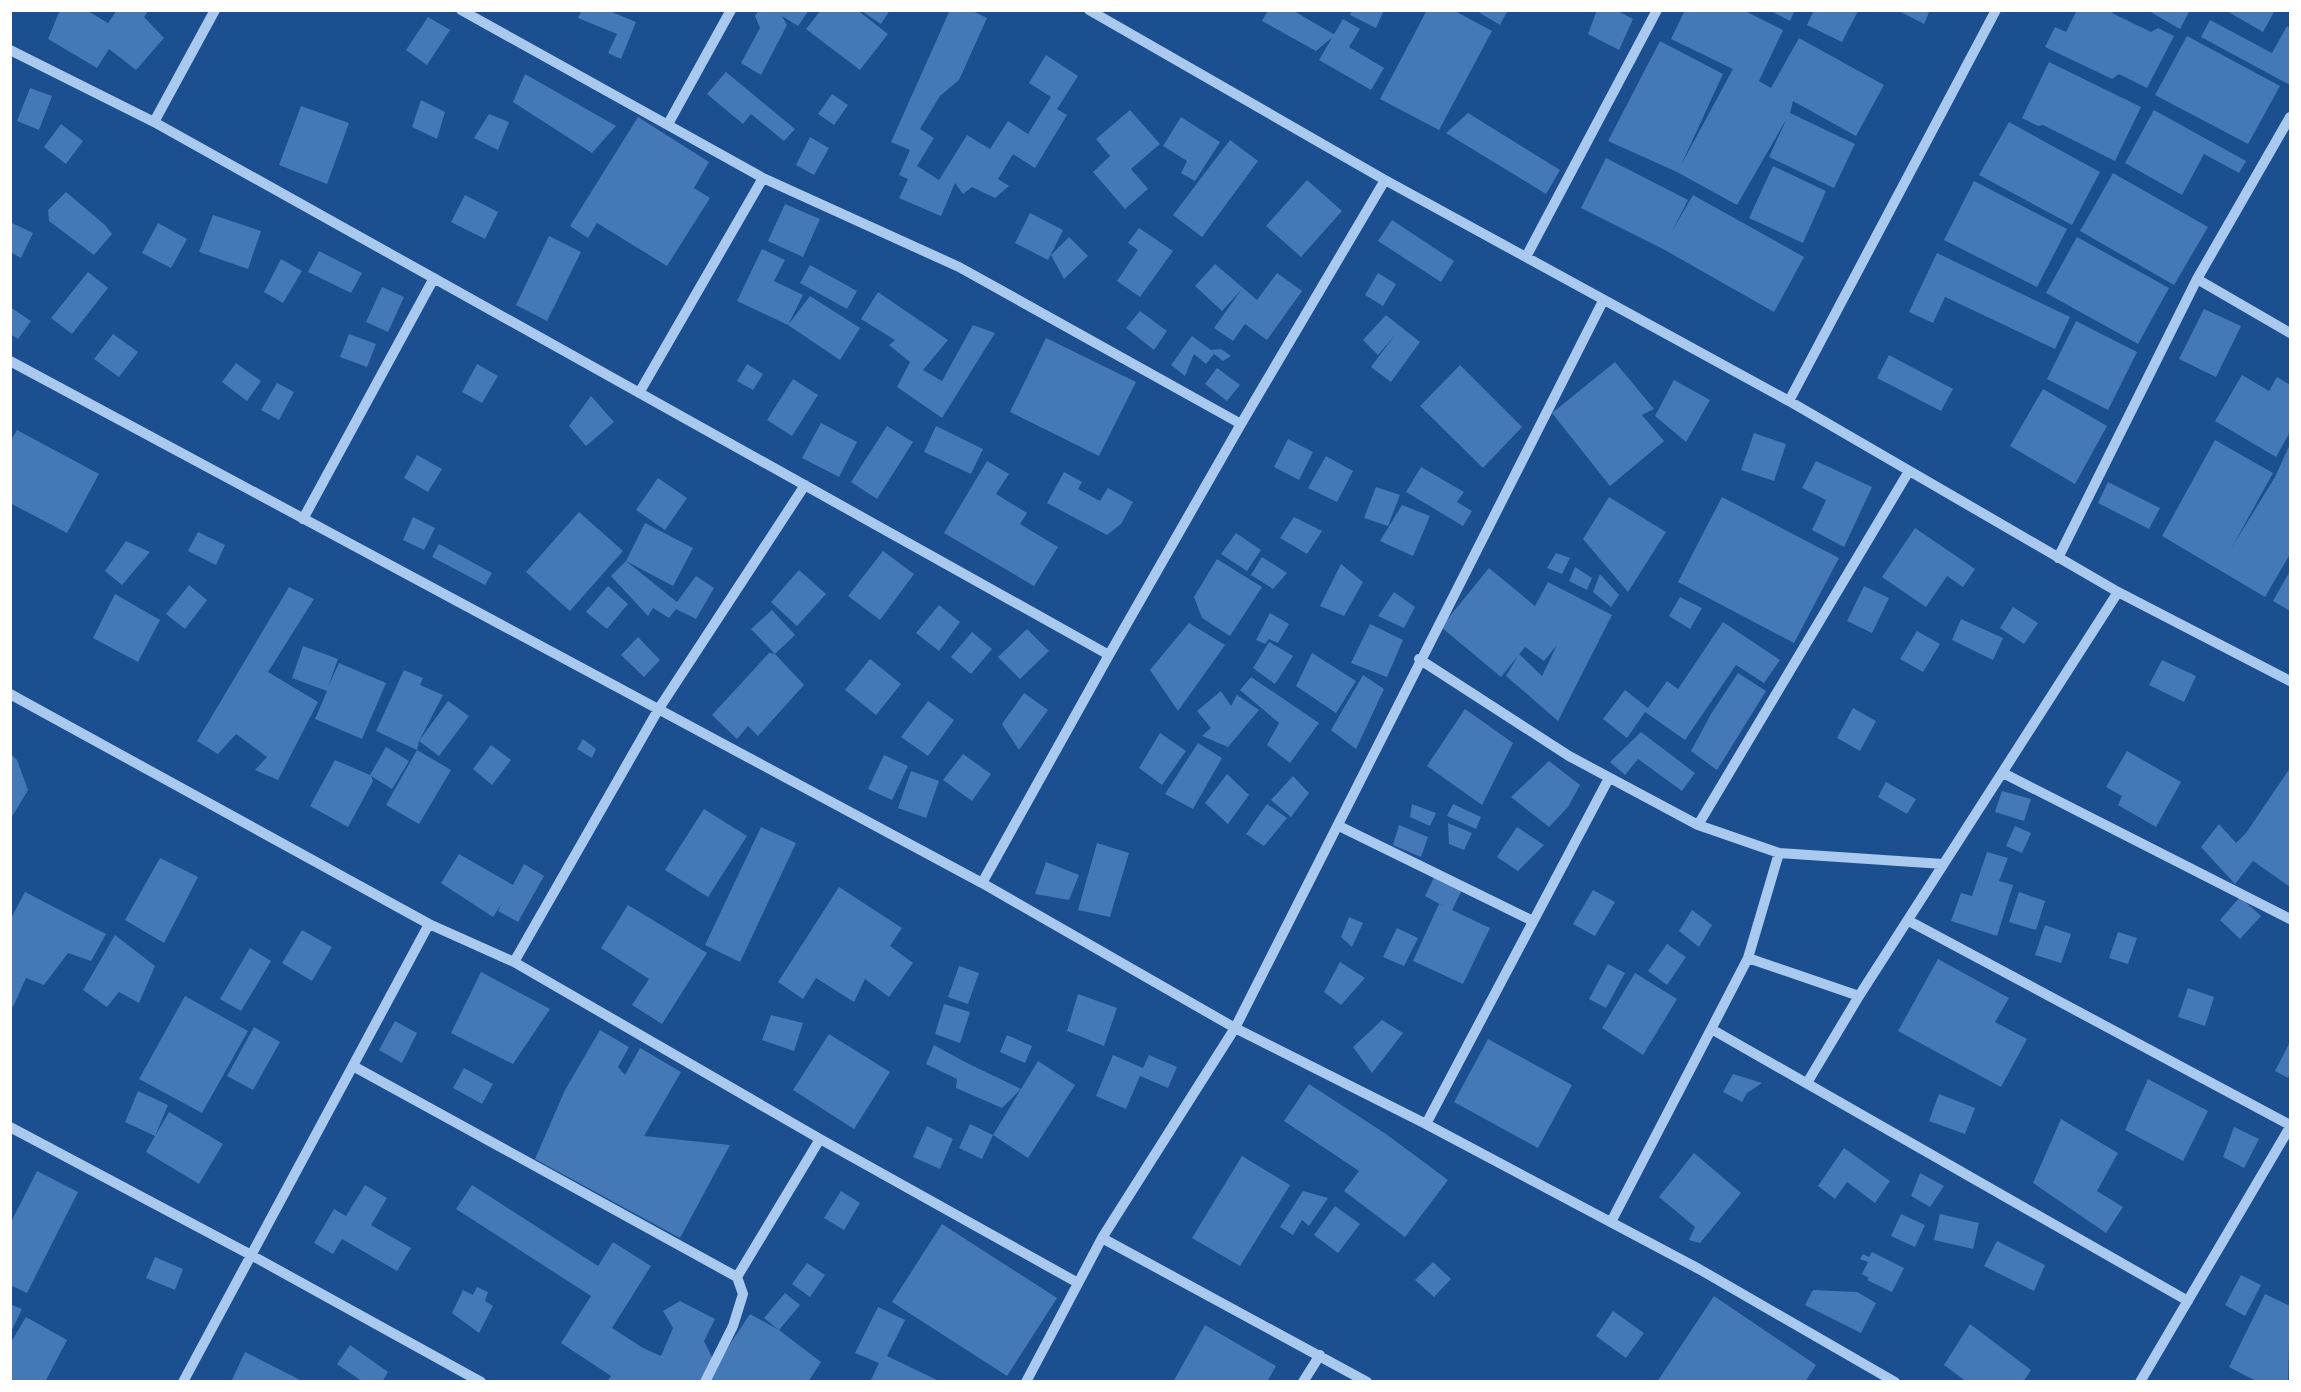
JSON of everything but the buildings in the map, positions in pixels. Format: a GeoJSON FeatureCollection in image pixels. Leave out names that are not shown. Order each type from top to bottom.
{"type":"FeatureCollection","features":[{"type":"Feature","properties":{"kind":"street"},"geometry":{"type":"LineString","coordinates":[[154,122],[215,10]]}},
{"type":"Feature","properties":{"kind":"street"},"geometry":{"type":"LineString","coordinates":[[461,10],[763,178],[959,267],[1241,424]]}},
{"type":"Feature","properties":{"kind":"street"},"geometry":{"type":"LineString","coordinates":[[668,124],[732,10]]}},
{"type":"Feature","properties":{"kind":"street"},"geometry":{"type":"LineString","coordinates":[[1089,10],[1385,180],[1789,401],[2118,592],[2290,681]]}},
{"type":"Feature","properties":{"kind":"street"},"geometry":{"type":"LineString","coordinates":[[1526,257],[1657,10]]}},
{"type":"Feature","properties":{"kind":"street"},"geometry":{"type":"LineString","coordinates":[[1789,401],[1996,10]]}},
{"type":"Feature","properties":{"kind":"street"},"geometry":{"type":"LineString","coordinates":[[10,50],[154,122],[1109,655]]}},
{"type":"Feature","properties":{"kind":"street"},"geometry":{"type":"LineString","coordinates":[[2058,558],[2197,279],[2290,117]]}},
{"type":"Feature","properties":{"kind":"street"},"geometry":{"type":"LineString","coordinates":[[639,393],[763,178]]}},
{"type":"Feature","properties":{"kind":"street"},"geometry":{"type":"LineString","coordinates":[[982,883],[1241,424],[1385,180]]}},
{"type":"Feature","properties":{"kind":"street"},"geometry":{"type":"LineString","coordinates":[[303,519],[434,278]]}},
{"type":"Feature","properties":{"kind":"street"},"geometry":{"type":"LineString","coordinates":[[2197,279],[2290,333]]}},
{"type":"Feature","properties":{"kind":"street"},"geometry":{"type":"LineString","coordinates":[[1026,1382],[1102,1238],[1235,1028],[1339,826],[1419,659],[1603,301]]}},
{"type":"Feature","properties":{"kind":"street"},"geometry":{"type":"LineString","coordinates":[[10,361],[982,883],[1235,1028],[1426,1124],[1700,1269],[1895,1382]]}},
{"type":"Feature","properties":{"kind":"street"},"geometry":{"type":"LineString","coordinates":[[1698,825],[1909,471]]}},
{"type":"Feature","properties":{"kind":"street"},"geometry":{"type":"LineString","coordinates":[[514,962],[658,710],[805,485]]}},
{"type":"Feature","properties":{"kind":"street"},"geometry":{"type":"LineString","coordinates":[[1807,1083],[1859,996],[2118,592]]}},
{"type":"Feature","properties":{"kind":"street"},"geometry":{"type":"LineString","coordinates":[[1419,659],[1569,756],[1698,825],[1779,853],[1943,864]]}},
{"type":"Feature","properties":{"kind":"street"},"geometry":{"type":"LineString","coordinates":[[10,694],[429,924],[514,962],[820,1139],[1078,1283]]}},
{"type":"Feature","properties":{"kind":"street"},"geometry":{"type":"LineString","coordinates":[[2003,772],[2290,919]]}},
{"type":"Feature","properties":{"kind":"street"},"geometry":{"type":"LineString","coordinates":[[1426,1124],[1609,778]]}},
{"type":"Feature","properties":{"kind":"street"},"geometry":{"type":"LineString","coordinates":[[1339,826],[1533,921]]}},
{"type":"Feature","properties":{"kind":"street"},"geometry":{"type":"LineString","coordinates":[[1611,1222],[1713,1030],[1748,958],[1779,853]]}},
{"type":"Feature","properties":{"kind":"street"},"geometry":{"type":"LineString","coordinates":[[1909,921],[2290,1126],[2140,1382]]}},
{"type":"Feature","properties":{"kind":"street"},"geometry":{"type":"LineString","coordinates":[[183,1382],[429,924]]}},
{"type":"Feature","properties":{"kind":"street"},"geometry":{"type":"LineString","coordinates":[[1748,958],[1859,996]]}},
{"type":"Feature","properties":{"kind":"street"},"geometry":{"type":"LineString","coordinates":[[1713,1030],[2188,1300]]}},
{"type":"Feature","properties":{"kind":"street"},"geometry":{"type":"LineString","coordinates":[[353,1066],[737,1277],[743,1294],[733,1326],[705,1382]]}},
{"type":"Feature","properties":{"kind":"street"},"geometry":{"type":"LineString","coordinates":[[10,1127],[251,1255],[481,1382]]}},
{"type":"Feature","properties":{"kind":"street"},"geometry":{"type":"LineString","coordinates":[[737,1277],[820,1139]]}},
{"type":"Feature","properties":{"kind":"street"},"geometry":{"type":"LineString","coordinates":[[1102,1238],[1367,1382]]}},
{"type":"Feature","properties":{"kind":"street"},"geometry":{"type":"LineString","coordinates":[[1303,1382],[1320,1355]]}}]}
